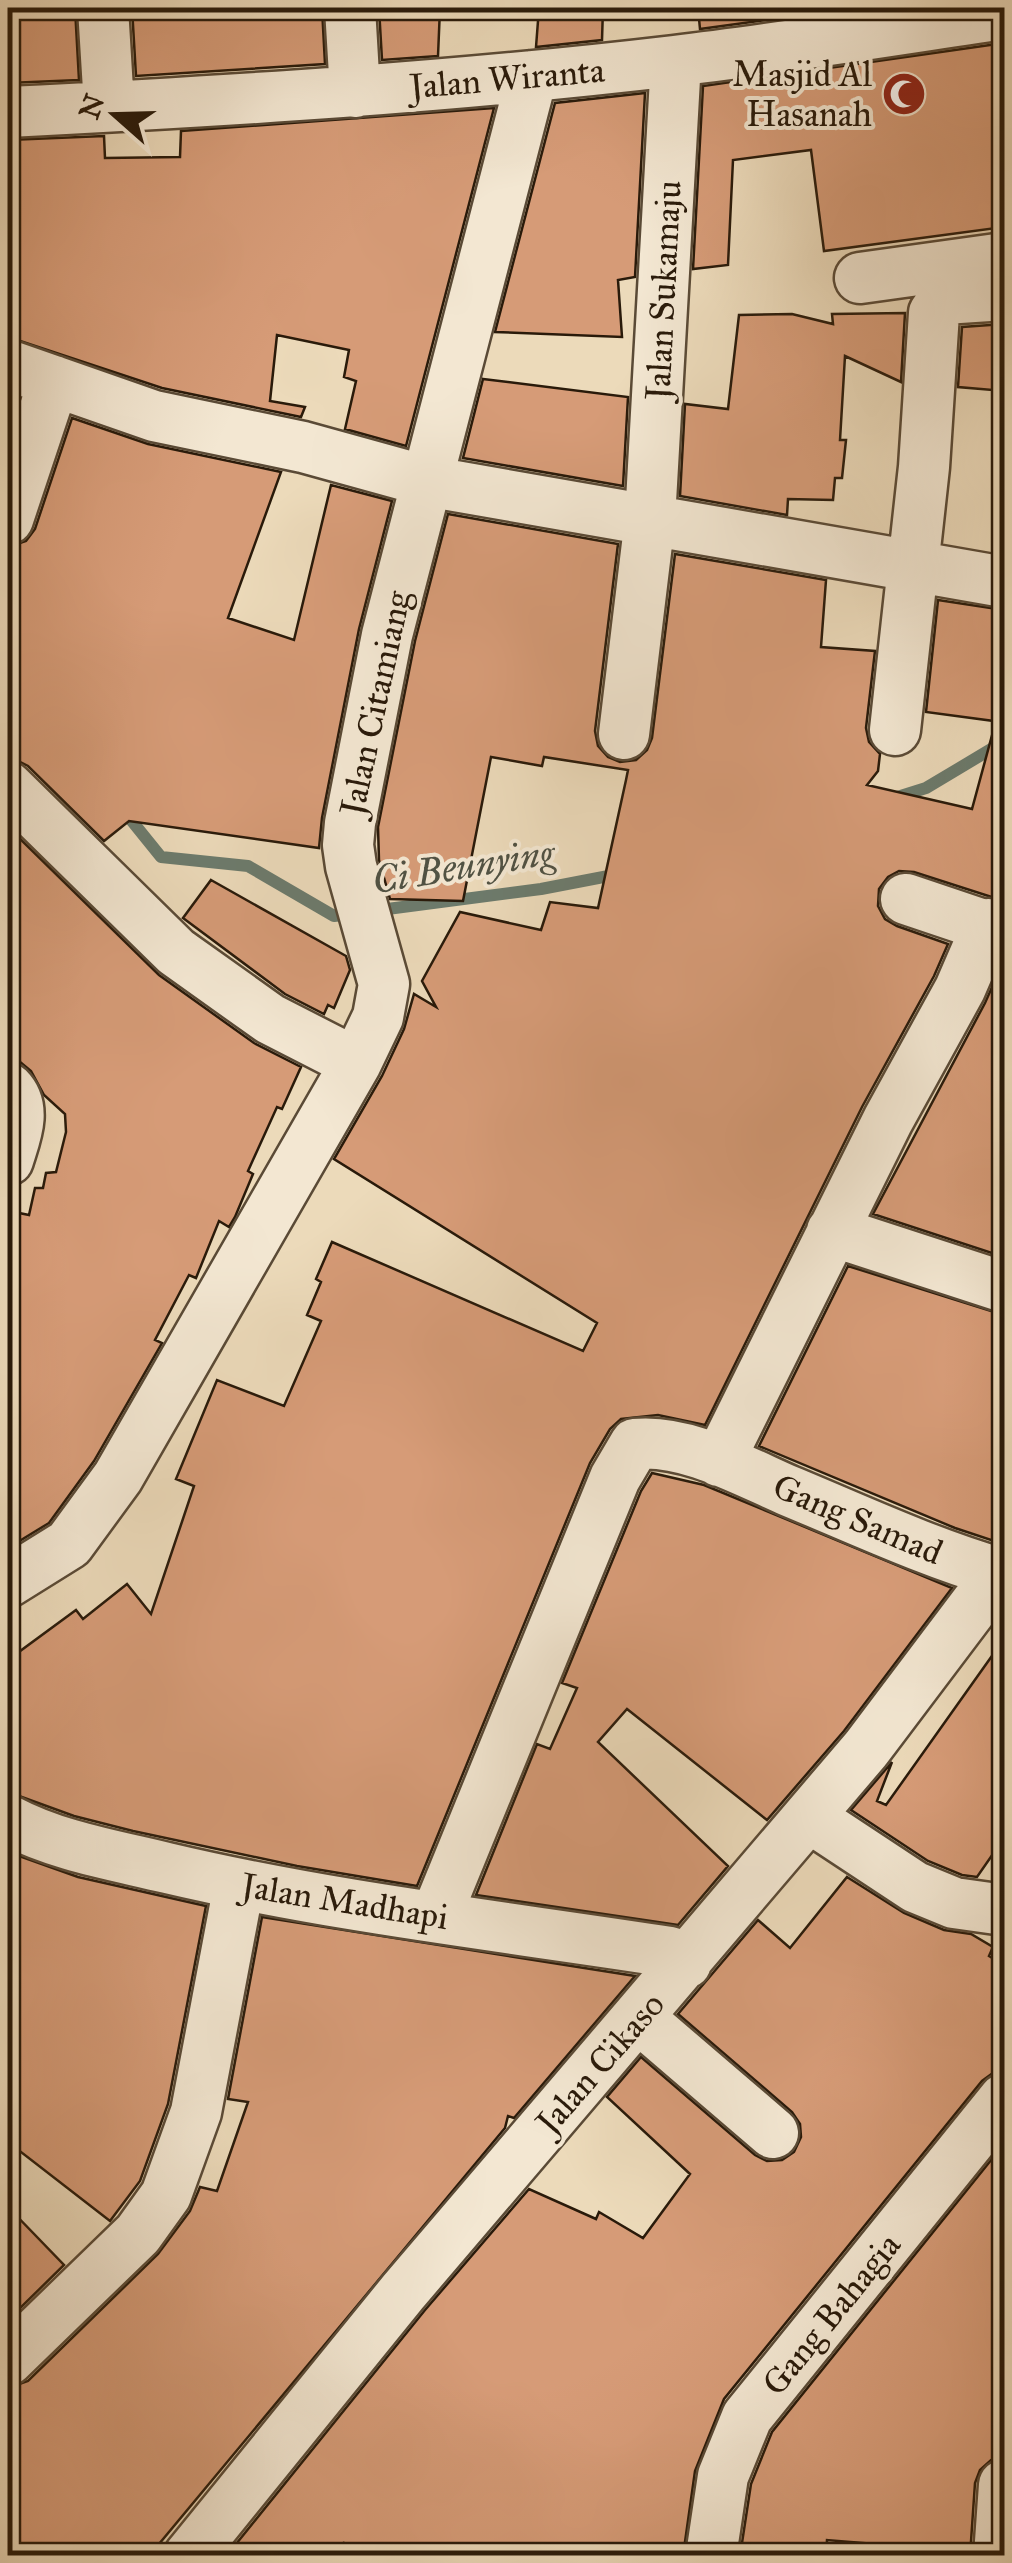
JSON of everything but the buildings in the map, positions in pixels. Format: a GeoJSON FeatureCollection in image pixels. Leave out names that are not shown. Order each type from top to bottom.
{"type":"FeatureCollection","features":[{"type":"Feature","properties":{"kind":"street"},"geometry":{"type":"LineString","coordinates":[[103,8],[109,106]]}},
{"type":"Feature","properties":{"kind":"street"},"geometry":{"type":"LineString","coordinates":[[350,8],[354,92]]}},
{"type":"Feature","properties":{"kind":"street","name":"Jalan Wiranta"},"geometry":{"type":"LineString","coordinates":[[8,112],[354,92],[532,76],[676,61],[780,27],[1004,14]]}},
{"type":"Feature","properties":{"kind":"street","name":"Jalan Sukamaju"},"geometry":{"type":"LineString","coordinates":[[624,734],[650,519],[676,61]]}},
{"type":"Feature","properties":{"kind":"street","name":"Jalan Citamiang"},"geometry":{"type":"LineString","coordinates":[[8,1582],[68,1544],[110,1490],[356,1063],[383,1001],[384,984],[351,866],[350,823],[387,634],[532,76]]}},
{"type":"Feature","properties":{"kind":"street"},"geometry":{"type":"LineString","coordinates":[[860,278],[1004,258]]}},
{"type":"Feature","properties":{"kind":"street"},"geometry":{"type":"LineString","coordinates":[[895,730],[934,313],[944,299],[1004,294]]}},
{"type":"Feature","properties":{"kind":"street"},"geometry":{"type":"LineString","coordinates":[[8,365],[154,416],[304,447],[426,481],[1004,582]]}},
{"type":"Feature","properties":{"kind":"street"},"geometry":{"type":"LineString","coordinates":[[8,519],[54,381]]}},
{"type":"Feature","properties":{"kind":"street"},"geometry":{"type":"LineString","coordinates":[[10,796],[176,952],[270,1019],[356,1063]]}},
{"type":"Feature","properties":{"kind":"street"},"geometry":{"type":"LineString","coordinates":[[719,1461],[888,1120],[996,928],[906,900]]}},
{"type":"Feature","properties":{"kind":"street"},"geometry":{"type":"LineString","coordinates":[[8,1160],[18,1130],[19,1112],[10,1091]]}},
{"type":"Feature","properties":{"kind":"street"},"geometry":{"type":"LineString","coordinates":[[832,1231],[1004,1287]]}},
{"type":"Feature","properties":{"kind":"street","name":"Gang Samad"},"geometry":{"type":"LineString","coordinates":[[436,1916],[615,1478],[635,1444],[654,1442],[719,1461],[950,1558],[1002,1569]]}},
{"type":"Feature","properties":{"kind":"street","name":"Jalan Cikaso"},"geometry":{"type":"LineString","coordinates":[[189,2556],[404,2292],[866,1749],[1002,1569]]}},
{"type":"Feature","properties":{"kind":"street"},"geometry":{"type":"LineString","coordinates":[[809,1817],[915,1887],[954,1903],[1004,1910]]}},
{"type":"Feature","properties":{"kind":"street","name":"Jalan Madhapi"},"geometry":{"type":"LineString","coordinates":[[8,1820],[30,1832],[91,1850],[239,1885],[670,1952],[686,1963]]}},
{"type":"Feature","properties":{"kind":"street"},"geometry":{"type":"LineString","coordinates":[[8,2360],[138,2234],[166,2195],[196,2112],[239,1885]]}},
{"type":"Feature","properties":{"kind":"street"},"geometry":{"type":"LineString","coordinates":[[639,2018],[773,2133]]}},
{"type":"Feature","properties":{"kind":"street","name":"Gang Bahagia"},"geometry":{"type":"LineString","coordinates":[[711,2556],[723,2476],[748,2417],[1004,2099]]}},
{"type":"Feature","properties":{"kind":"street"},"geometry":{"type":"LineString","coordinates":[[999,2556],[1004,2485]]}},
{"type":"Feature","properties":{"kind":"waterway","name":"Ci Beunying"},"geometry":{"type":"LineString","coordinates":[[891,799],[926,788],[993,748],[1004,748]]}},
{"type":"Feature","properties":{"kind":"waterway","name":"Ci Beunying"},"geometry":{"type":"LineString","coordinates":[[123,810],[161,857],[248,866],[334,916],[352,914]]}},
{"type":"Feature","properties":{"kind":"waterway","name":"Ci Beunying"},"geometry":{"type":"LineString","coordinates":[[372,911],[541,889],[619,874]]}},
{"type":"Feature","properties":{"kind":"place","name":"Masjid Al Hasanah"},"geometry":{"type":"Point","coordinates":[904,94]}}]}
